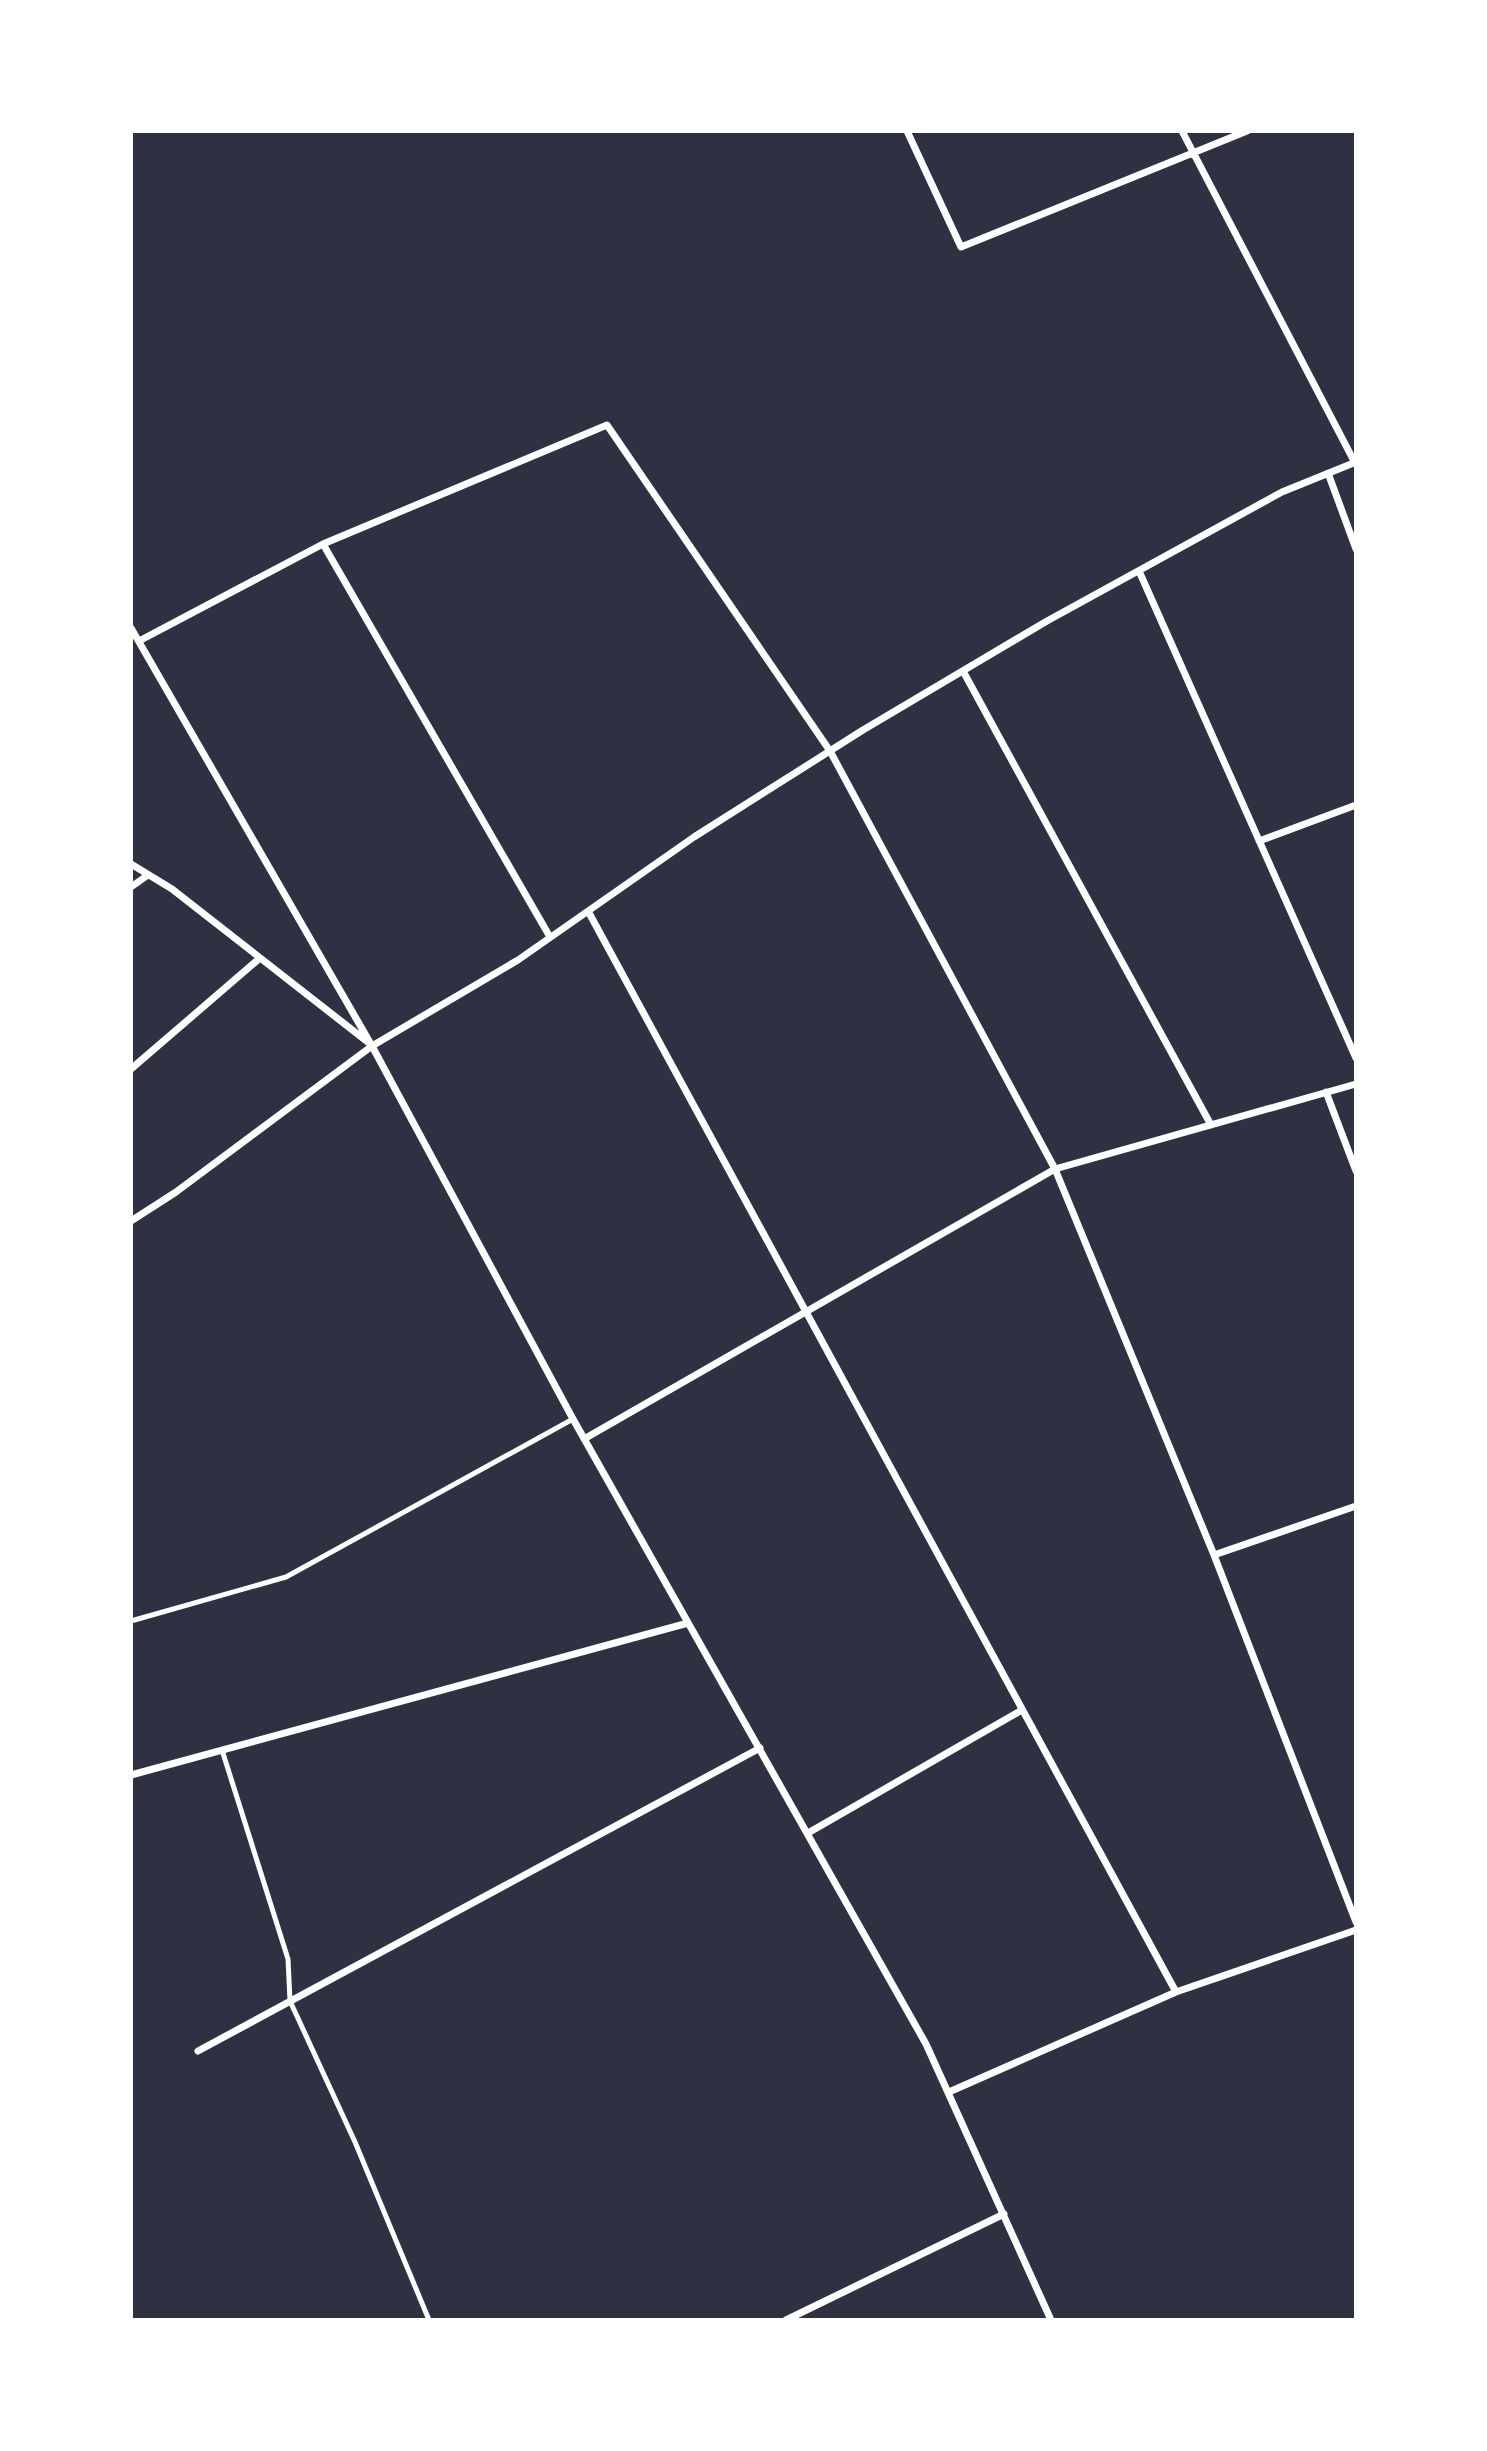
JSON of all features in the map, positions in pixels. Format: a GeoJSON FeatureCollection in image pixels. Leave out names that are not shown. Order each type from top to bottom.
{"type":"FeatureCollection","features":[{"type":"Feature","properties":{"kind":"street"},"geometry":{"type":"LineString","coordinates":[[907,131],[961,247],[1247,131]]}},
{"type":"Feature","properties":{"kind":"street"},"geometry":{"type":"LineString","coordinates":[[131,1221],[176,1192],[372,1046],[519,960],[694,837],[830,751],[963,671],[1282,492],[1355,463],[1182,131]]}},
{"type":"Feature","properties":{"kind":"street"},"geometry":{"type":"LineString","coordinates":[[139,641],[323,544],[607,425],[830,751],[1055,1169],[1214,1555],[1356,1922]]}},
{"type":"Feature","properties":{"kind":"street"},"geometry":{"type":"LineString","coordinates":[[1328,473],[1356,549]]}},
{"type":"Feature","properties":{"kind":"street"},"geometry":{"type":"LineString","coordinates":[[323,544],[550,937]]}},
{"type":"Feature","properties":{"kind":"street"},"geometry":{"type":"LineString","coordinates":[[1139,571],[1356,1058]]}},
{"type":"Feature","properties":{"kind":"street"},"geometry":{"type":"LineString","coordinates":[[131,628],[372,1046],[584,1439],[926,2044],[1051,2320]]}},
{"type":"Feature","properties":{"kind":"street"},"geometry":{"type":"LineString","coordinates":[[963,671],[1212,1125]]}},
{"type":"Feature","properties":{"kind":"street"},"geometry":{"type":"LineString","coordinates":[[1259,842],[1356,805]]}},
{"type":"Feature","properties":{"kind":"street"},"geometry":{"type":"LineString","coordinates":[[131,864],[172,889],[372,1046]]}},
{"type":"Feature","properties":{"kind":"street"},"geometry":{"type":"LineString","coordinates":[[131,887],[148,875]]}},
{"type":"Feature","properties":{"kind":"street"},"geometry":{"type":"LineString","coordinates":[[588,911],[1176,1992]]}},
{"type":"Feature","properties":{"kind":"street"},"geometry":{"type":"LineString","coordinates":[[131,1069],[260,958]]}},
{"type":"Feature","properties":{"kind":"street"},"geometry":{"type":"LineString","coordinates":[[584,1439],[1055,1169],[1356,1084]]}},
{"type":"Feature","properties":{"kind":"street"},"geometry":{"type":"LineString","coordinates":[[1326,1093],[1356,1171]]}},
{"type":"Feature","properties":{"kind":"street"},"geometry":{"type":"LineString","coordinates":[[1214,1555],[1356,1506]]}},
{"type":"Feature","properties":{"kind":"street"},"geometry":{"type":"LineString","coordinates":[[131,1775],[688,1623]]}},
{"type":"Feature","properties":{"kind":"street"},"geometry":{"type":"LineString","coordinates":[[808,1833],[1022,1710]]}},
{"type":"Feature","properties":{"kind":"street"},"geometry":{"type":"LineString","coordinates":[[198,2051],[760,1748]]}},
{"type":"Feature","properties":{"kind":"street"},"geometry":{"type":"LineString","coordinates":[[949,2092],[1176,1992],[1356,1930]]}},
{"type":"Feature","properties":{"kind":"street"},"geometry":{"type":"LineString","coordinates":[[786,2320],[1004,2214]]}},
{"type":"Feature","properties":{"kind":"lane"},"geometry":{"type":"LineString","coordinates":[[131,1621],[286,1577],[573,1419]]}},
{"type":"Feature","properties":{"kind":"lane"},"geometry":{"type":"LineString","coordinates":[[222,1750],[288,1959],[290,2001],[355,2142],[429,2320]]}}]}
